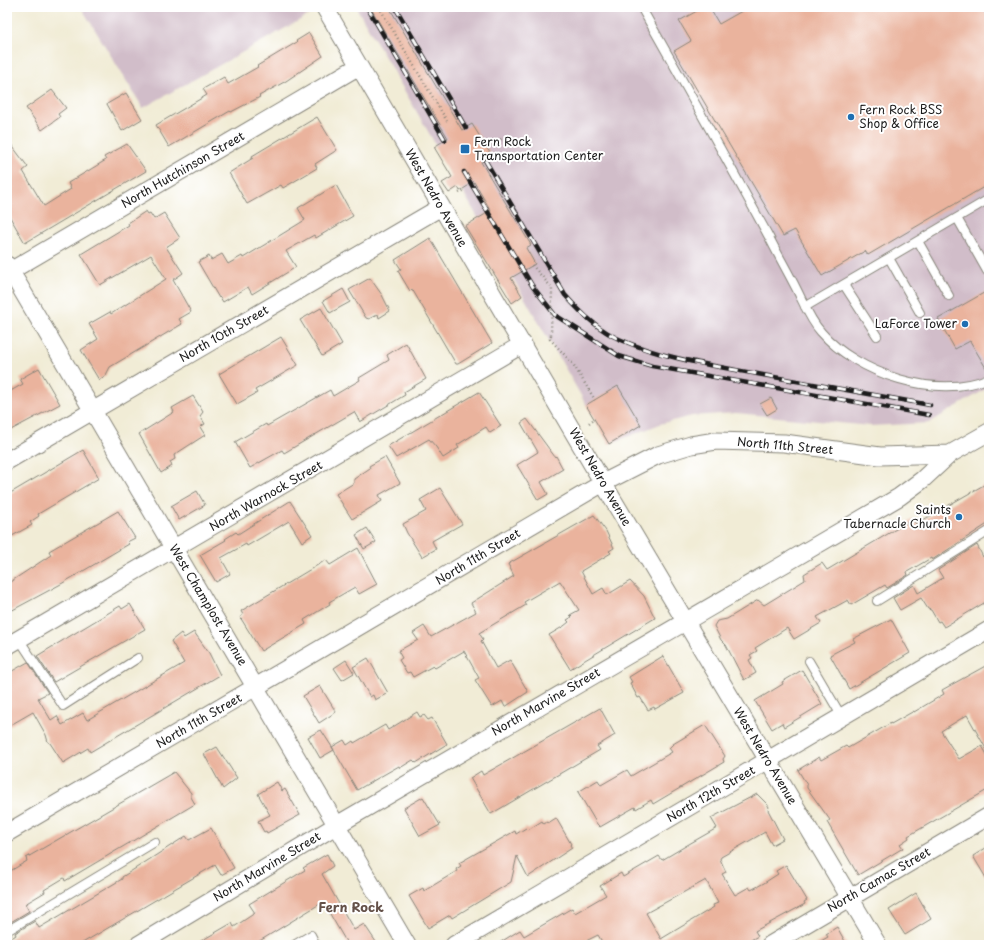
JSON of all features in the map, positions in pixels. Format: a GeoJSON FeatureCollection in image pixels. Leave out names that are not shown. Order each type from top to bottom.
{"type":"FeatureCollection","features":[{"type":"Feature","properties":{"kind":"street","name":"West Nedro Avenue"},"geometry":{"type":"LineString","coordinates":[[325,8],[440,207],[523,344],[603,483],[878,945]]}},
{"type":"Feature","properties":{"kind":"street","name":"North Hutchinson Street"},"geometry":{"type":"LineString","coordinates":[[8,270],[359,66]]}},
{"type":"Feature","properties":{"kind":"street","name":"North 10th Street"},"geometry":{"type":"LineString","coordinates":[[7,461],[93,412],[440,207]]}},
{"type":"Feature","properties":{"kind":"street","name":"West Champlost Avenue"},"geometry":{"type":"LineString","coordinates":[[8,270],[257,687],[407,945]]}},
{"type":"Feature","properties":{"kind":"street","name":"North Warnock Street"},"geometry":{"type":"LineString","coordinates":[[13,643],[523,344]]}},
{"type":"Feature","properties":{"kind":"street","name":"North 11th Street"},"geometry":{"type":"LineString","coordinates":[[7,833],[603,483],[658,455],[691,445],[716,441],[784,444],[880,456],[950,454],[989,432]]}},
{"type":"Feature","properties":{"kind":"street","name":"North Marvine Street"},"geometry":{"type":"LineString","coordinates":[[138,945],[337,825],[899,496],[922,480],[950,454]]}},
{"type":"Feature","properties":{"kind":"street","name":"North 12th Street"},"geometry":{"type":"LineString","coordinates":[[454,945],[989,630]]}},
{"type":"Feature","properties":{"kind":"street","name":"North Camac Street"},"geometry":{"type":"LineString","coordinates":[[770,945],[989,816]]}},
{"type":"Feature","properties":{"kind":"lane"},"geometry":{"type":"LineString","coordinates":[[641,7],[820,332],[835,347],[851,358],[902,380],[933,386],[965,384],[989,378]]}},
{"type":"Feature","properties":{"kind":"lane"},"geometry":{"type":"LineString","coordinates":[[805,307],[989,199]]}},
{"type":"Feature","properties":{"kind":"lane"},"geometry":{"type":"LineString","coordinates":[[957,218],[987,271]]}},
{"type":"Feature","properties":{"kind":"lane"},"geometry":{"type":"LineString","coordinates":[[918,241],[949,296]]}},
{"type":"Feature","properties":{"kind":"lane"},"geometry":{"type":"LineString","coordinates":[[889,258],[920,313]]}},
{"type":"Feature","properties":{"kind":"lane"},"geometry":{"type":"LineString","coordinates":[[844,284],[877,336]]}},
{"type":"Feature","properties":{"kind":"lane"},"geometry":{"type":"LineString","coordinates":[[877,601],[989,531]]}},
{"type":"Feature","properties":{"kind":"lane"},"geometry":{"type":"LineString","coordinates":[[13,643],[63,706],[138,658]]}},
{"type":"Feature","properties":{"kind":"lane"},"geometry":{"type":"LineString","coordinates":[[809,661],[842,717]]}},
{"type":"Feature","properties":{"kind":"lane"},"geometry":{"type":"LineString","coordinates":[[7,931],[155,842]]}},
{"type":"Feature","properties":{"kind":"lane"},"geometry":{"type":"LineString","coordinates":[[294,945],[311,935],[316,945]]}},
{"type":"Feature","properties":{"kind":"path"},"geometry":{"type":"LineString","coordinates":[[379,7],[447,121]]}},
{"type":"Feature","properties":{"kind":"path"},"geometry":{"type":"LineString","coordinates":[[487,148],[503,138]]}},
{"type":"Feature","properties":{"kind":"path"},"geometry":{"type":"LineString","coordinates":[[459,193],[465,190]]}},
{"type":"Feature","properties":{"kind":"path"},"geometry":{"type":"LineString","coordinates":[[532,266],[552,288],[550,339],[573,364],[595,400]]}},
{"type":"Feature","properties":{"kind":"path"},"geometry":{"type":"LineString","coordinates":[[589,423],[594,419]]}},
{"type":"Feature","properties":{"kind":"shaded area"},"geometry":{"type":"Polygon","coordinates":[[[81,7],[323,7],[143,108],[81,7]]]}},
{"type":"Feature","properties":{"kind":"shaded area"},"geometry":{"type":"Polygon","coordinates":[[[356,7],[989,7],[989,387],[929,423],[870,426],[736,413],[692,416],[660,424],[609,444],[356,7]]]}},
{"type":"Feature","properties":{"kind":"building"},"geometry":{"type":"Polygon","coordinates":[[[370,7],[389,7],[462,130],[472,124],[492,156],[481,162],[531,245],[526,248],[535,264],[511,278],[522,296],[512,303],[465,226],[491,211],[474,182],[460,191],[458,187],[449,193],[442,183],[452,177],[434,147],[448,138],[370,7]]]}},
{"type":"Feature","properties":{"kind":"building","name":"Fern Rock BSS Shop & Office"},"geometry":{"type":"Polygon","coordinates":[[[704,7],[709,7],[719,24],[749,7],[982,7],[989,19],[989,184],[868,255],[865,251],[822,276],[795,230],[783,236],[674,51],[691,41],[679,21],[704,7]]]}},
{"type":"Feature","properties":{"kind":"building"},"geometry":{"type":"Polygon","coordinates":[[[309,33],[323,56],[286,81],[259,96],[260,97],[231,112],[230,111],[169,147],[156,125],[207,95],[203,89],[224,77],[228,84],[258,67],[257,66],[309,33]]]}},
{"type":"Feature","properties":{"kind":"building"},"geometry":{"type":"Polygon","coordinates":[[[52,90],[66,108],[58,114],[60,117],[42,130],[26,108],[52,90]]]}},
{"type":"Feature","properties":{"kind":"building"},"geometry":{"type":"Polygon","coordinates":[[[126,93],[142,119],[122,131],[107,104],[126,93]]]}},
{"type":"Feature","properties":{"kind":"building"},"geometry":{"type":"Polygon","coordinates":[[[317,117],[337,150],[315,164],[317,168],[283,188],[281,185],[247,204],[229,173],[253,158],[252,156],[317,117]]]}},
{"type":"Feature","properties":{"kind":"building"},"geometry":{"type":"Polygon","coordinates":[[[7,139],[28,167],[23,171],[44,206],[71,189],[68,183],[106,160],[104,157],[127,144],[146,171],[25,243],[7,212],[7,139]]]}},
{"type":"Feature","properties":{"kind":"building"},"geometry":{"type":"Polygon","coordinates":[[[336,185],[353,216],[316,238],[314,235],[286,251],[296,267],[252,294],[248,287],[223,302],[220,297],[219,298],[198,262],[209,256],[211,260],[222,254],[228,264],[242,256],[243,258],[305,220],[298,208],[336,185]]]}},
{"type":"Feature","properties":{"kind":"building"},"geometry":{"type":"Polygon","coordinates":[[[146,211],[148,214],[150,213],[154,219],[164,213],[180,238],[166,247],[183,273],[173,280],[191,312],[179,319],[182,324],[110,367],[106,375],[99,380],[81,350],[98,339],[89,324],[110,312],[111,314],[166,279],[151,255],[100,285],[81,254],[129,225],[128,223],[146,211]]]}},
{"type":"Feature","properties":{"kind":"building"},"geometry":{"type":"Polygon","coordinates":[[[430,238],[492,343],[458,364],[456,364],[412,289],[410,291],[398,271],[401,269],[395,260],[430,238]]]}},
{"type":"Feature","properties":{"kind":"building"},"geometry":{"type":"Polygon","coordinates":[[[370,278],[382,295],[390,311],[379,318],[378,314],[369,319],[366,318],[349,290],[370,278]]]}},
{"type":"Feature","properties":{"kind":"building"},"geometry":{"type":"Polygon","coordinates":[[[343,289],[350,302],[330,313],[323,301],[343,289]]]}},
{"type":"Feature","properties":{"kind":"building","name":"LaForce Tower"},"geometry":{"type":"Polygon","coordinates":[[[989,290],[989,373],[970,341],[955,349],[938,319],[989,290]]]}},
{"type":"Feature","properties":{"kind":"building"},"geometry":{"type":"Polygon","coordinates":[[[321,308],[342,344],[322,356],[300,320],[321,308]]]}},
{"type":"Feature","properties":{"kind":"building"},"geometry":{"type":"Polygon","coordinates":[[[281,337],[298,365],[255,390],[257,393],[237,404],[219,374],[281,337]]]}},
{"type":"Feature","properties":{"kind":"building"},"geometry":{"type":"Polygon","coordinates":[[[406,343],[426,379],[404,392],[405,395],[360,422],[354,412],[284,453],[282,450],[250,468],[235,442],[266,424],[267,426],[330,390],[333,396],[389,360],[387,355],[406,343]]]}},
{"type":"Feature","properties":{"kind":"building"},"geometry":{"type":"Polygon","coordinates":[[[39,368],[60,404],[7,432],[7,393],[23,384],[20,379],[39,368]]]}},
{"type":"Feature","properties":{"kind":"building"},"geometry":{"type":"Polygon","coordinates":[[[618,386],[641,425],[609,444],[586,405],[618,386]]]}},
{"type":"Feature","properties":{"kind":"building"},"geometry":{"type":"Polygon","coordinates":[[[479,392],[501,426],[490,433],[486,427],[457,445],[459,448],[443,458],[429,439],[396,458],[388,446],[479,392]]]}},
{"type":"Feature","properties":{"kind":"building"},"geometry":{"type":"Polygon","coordinates":[[[193,396],[203,412],[200,416],[205,424],[200,427],[205,435],[174,455],[175,459],[170,462],[172,466],[161,473],[139,434],[174,412],[172,408],[193,396]]]}},
{"type":"Feature","properties":{"kind":"building"},"geometry":{"type":"Polygon","coordinates":[[[771,398],[777,409],[767,415],[760,404],[771,398]]]}},
{"type":"Feature","properties":{"kind":"building"},"geometry":{"type":"Polygon","coordinates":[[[527,419],[555,457],[556,456],[563,469],[541,482],[548,494],[538,500],[517,465],[538,452],[521,423],[527,419]]]}},
{"type":"Feature","properties":{"kind":"building"},"geometry":{"type":"Polygon","coordinates":[[[83,450],[99,478],[38,514],[39,516],[30,522],[32,525],[12,536],[7,528],[7,495],[83,450]]]}},
{"type":"Feature","properties":{"kind":"building"},"geometry":{"type":"Polygon","coordinates":[[[385,457],[400,483],[379,495],[382,501],[352,519],[336,494],[354,483],[354,479],[370,468],[369,466],[385,457]]]}},
{"type":"Feature","properties":{"kind":"building"},"geometry":{"type":"Polygon","coordinates":[[[989,482],[989,523],[932,560],[931,558],[907,572],[908,575],[887,588],[885,585],[851,605],[848,600],[817,617],[821,623],[794,639],[787,628],[755,648],[757,651],[750,655],[752,658],[749,660],[756,673],[744,680],[726,645],[721,640],[714,626],[717,621],[727,619],[758,600],[764,605],[805,580],[804,574],[822,563],[827,570],[913,519],[916,524],[989,482]]]}},
{"type":"Feature","properties":{"kind":"building"},"geometry":{"type":"Polygon","coordinates":[[[440,488],[462,524],[432,541],[436,549],[422,557],[403,524],[426,511],[420,500],[440,488]]]}},
{"type":"Feature","properties":{"kind":"building"},"geometry":{"type":"Polygon","coordinates":[[[197,491],[205,505],[179,520],[171,506],[197,491]]]}},
{"type":"Feature","properties":{"kind":"building"},"geometry":{"type":"Polygon","coordinates":[[[290,501],[312,535],[302,542],[289,521],[247,546],[246,544],[221,558],[230,574],[216,582],[200,555],[226,540],[225,539],[236,532],[238,534],[290,501]]]}},
{"type":"Feature","properties":{"kind":"building"},"geometry":{"type":"Polygon","coordinates":[[[118,511],[135,538],[127,542],[129,544],[61,584],[7,613],[7,584],[51,555],[49,551],[118,511]]]}},
{"type":"Feature","properties":{"kind":"building"},"geometry":{"type":"Polygon","coordinates":[[[594,515],[606,531],[614,548],[609,551],[611,553],[581,571],[593,594],[603,588],[607,595],[630,581],[644,596],[655,618],[570,669],[549,635],[569,622],[567,620],[572,617],[570,615],[579,610],[560,581],[524,602],[526,605],[479,633],[483,639],[481,641],[496,668],[510,660],[528,692],[505,707],[502,701],[492,707],[475,680],[479,678],[464,651],[435,668],[433,666],[413,677],[410,672],[407,673],[399,660],[402,658],[398,651],[418,640],[413,633],[424,626],[431,637],[476,612],[471,603],[514,576],[508,564],[594,515]]]}},
{"type":"Feature","properties":{"kind":"building"},"geometry":{"type":"Polygon","coordinates":[[[367,528],[376,542],[364,549],[356,535],[367,528]]]}},
{"type":"Feature","properties":{"kind":"building"},"geometry":{"type":"Polygon","coordinates":[[[977,545],[983,557],[989,553],[989,600],[944,627],[940,621],[938,622],[931,610],[928,609],[921,598],[900,610],[893,598],[914,585],[918,593],[943,578],[938,570],[977,545]]]}},
{"type":"Feature","properties":{"kind":"building"},"geometry":{"type":"Polygon","coordinates":[[[358,548],[377,584],[359,594],[355,587],[329,602],[330,604],[304,620],[306,624],[261,651],[240,617],[243,615],[241,611],[326,560],[330,565],[358,548]]]}},
{"type":"Feature","properties":{"kind":"building"},"geometry":{"type":"Polygon","coordinates":[[[130,604],[145,629],[54,682],[37,656],[120,606],[122,609],[130,604]]]}},
{"type":"Feature","properties":{"kind":"building"},"geometry":{"type":"Polygon","coordinates":[[[891,619],[910,653],[849,689],[830,655],[855,642],[853,639],[891,619]]]}},
{"type":"Feature","properties":{"kind":"building"},"geometry":{"type":"Polygon","coordinates":[[[194,632],[209,653],[220,675],[90,752],[88,748],[63,763],[48,742],[46,735],[33,712],[7,727],[7,674],[28,662],[48,693],[38,698],[51,720],[57,716],[62,725],[83,713],[87,720],[184,663],[171,641],[181,633],[184,638],[194,632]]]}},
{"type":"Feature","properties":{"kind":"building"},"geometry":{"type":"Polygon","coordinates":[[[663,656],[684,693],[655,709],[654,707],[648,710],[640,697],[638,698],[630,683],[632,682],[629,677],[663,656]]]}},
{"type":"Feature","properties":{"kind":"building"},"geometry":{"type":"Polygon","coordinates":[[[368,658],[388,693],[375,700],[373,695],[370,697],[353,667],[368,658]]]}},
{"type":"Feature","properties":{"kind":"building"},"geometry":{"type":"Polygon","coordinates":[[[346,660],[354,673],[342,680],[334,668],[346,660]]]}},
{"type":"Feature","properties":{"kind":"building"},"geometry":{"type":"Polygon","coordinates":[[[989,664],[989,754],[967,715],[941,731],[959,759],[982,746],[989,758],[989,789],[908,836],[909,838],[900,844],[903,848],[858,875],[827,822],[830,820],[807,788],[807,785],[798,770],[819,757],[821,760],[846,746],[848,748],[891,723],[914,712],[944,694],[942,690],[989,664]]]}},
{"type":"Feature","properties":{"kind":"building"},"geometry":{"type":"Polygon","coordinates":[[[802,670],[822,704],[784,727],[782,723],[772,729],[755,701],[783,684],[782,682],[802,670]]]}},
{"type":"Feature","properties":{"kind":"building"},"geometry":{"type":"Polygon","coordinates":[[[320,686],[336,712],[319,723],[303,696],[320,686]]]}},
{"type":"Feature","properties":{"kind":"building"},"geometry":{"type":"Polygon","coordinates":[[[600,708],[615,735],[597,746],[600,750],[491,814],[470,778],[481,771],[483,775],[600,708]]]}},
{"type":"Feature","properties":{"kind":"building"},"geometry":{"type":"Polygon","coordinates":[[[417,712],[420,717],[424,715],[428,720],[432,718],[447,744],[416,763],[413,760],[400,768],[399,766],[357,790],[332,747],[344,740],[347,745],[353,741],[354,743],[385,725],[388,730],[417,712]]]}},
{"type":"Feature","properties":{"kind":"building"},"geometry":{"type":"Polygon","coordinates":[[[705,725],[725,756],[723,759],[724,762],[653,804],[651,800],[636,809],[635,807],[600,827],[597,824],[578,792],[598,780],[601,785],[627,770],[631,776],[672,752],[669,748],[673,744],[705,725]]]}},
{"type":"Feature","properties":{"kind":"building"},"geometry":{"type":"Polygon","coordinates":[[[321,730],[334,750],[320,758],[308,737],[321,730]]]}},
{"type":"Feature","properties":{"kind":"building"},"geometry":{"type":"Polygon","coordinates":[[[217,747],[237,778],[223,789],[204,754],[217,747]]]}},
{"type":"Feature","properties":{"kind":"building"},"geometry":{"type":"Polygon","coordinates":[[[174,772],[191,793],[191,797],[195,804],[65,881],[64,878],[44,890],[45,892],[25,904],[29,911],[9,923],[7,919],[7,873],[27,861],[26,858],[174,772]]]}},
{"type":"Feature","properties":{"kind":"building"},"geometry":{"type":"Polygon","coordinates":[[[277,782],[282,791],[285,789],[300,815],[267,833],[266,831],[264,832],[258,821],[270,815],[258,794],[277,782]]]}},
{"type":"Feature","properties":{"kind":"building"},"geometry":{"type":"Polygon","coordinates":[[[757,794],[769,807],[768,810],[783,839],[772,845],[765,832],[721,857],[720,859],[726,872],[722,874],[735,895],[749,887],[751,890],[764,883],[778,874],[776,871],[786,865],[807,900],[804,902],[805,904],[755,931],[758,936],[742,945],[604,945],[598,935],[578,945],[496,945],[520,930],[524,936],[572,908],[575,913],[606,895],[600,886],[621,873],[623,877],[659,856],[662,860],[717,828],[711,818],[757,794]],[[706,880],[646,913],[661,939],[714,907],[713,905],[718,903],[706,880]]]}},
{"type":"Feature","properties":{"kind":"building"},"geometry":{"type":"Polygon","coordinates":[[[423,797],[440,825],[420,836],[404,808],[423,797]]]}},
{"type":"Feature","properties":{"kind":"building"},"geometry":{"type":"Polygon","coordinates":[[[556,818],[572,848],[528,877],[517,856],[511,882],[452,918],[450,915],[428,928],[409,896],[423,888],[424,891],[457,871],[456,869],[461,866],[459,863],[515,831],[516,834],[526,828],[528,830],[542,821],[544,824],[556,818]]]}},
{"type":"Feature","properties":{"kind":"building"},"geometry":{"type":"Polygon","coordinates":[[[211,828],[234,868],[221,875],[215,865],[79,945],[7,945],[7,941],[16,935],[15,933],[35,921],[39,928],[122,879],[122,877],[186,836],[189,840],[211,828]]]}},
{"type":"Feature","properties":{"kind":"building"},"geometry":{"type":"Polygon","coordinates":[[[989,846],[989,883],[973,856],[989,846]]]}},
{"type":"Feature","properties":{"kind":"building"},"geometry":{"type":"Polygon","coordinates":[[[327,854],[333,866],[322,874],[354,930],[364,924],[378,945],[348,945],[323,902],[253,945],[194,945],[232,923],[234,927],[255,913],[249,904],[305,870],[303,868],[327,854]]]}},
{"type":"Feature","properties":{"kind":"building"},"geometry":{"type":"Polygon","coordinates":[[[916,893],[931,919],[905,935],[889,910],[916,893]]]}},
{"type":"Feature","properties":{"kind":"building"},"geometry":{"type":"Polygon","coordinates":[[[837,927],[847,945],[814,945],[828,937],[826,934],[837,927]]]}},
{"type":"Feature","properties":{"kind":"railway"},"geometry":{"type":"LineString","coordinates":[[367,7],[445,140]]}},
{"type":"Feature","properties":{"kind":"railway"},"geometry":{"type":"LineString","coordinates":[[395,7],[466,128]]}},
{"type":"Feature","properties":{"kind":"railway"},"geometry":{"type":"LineString","coordinates":[[485,160],[565,295],[590,320],[604,331],[636,346],[672,357],[930,405]]}},
{"type":"Feature","properties":{"kind":"railway"},"geometry":{"type":"LineString","coordinates":[[464,172],[533,287],[555,315],[619,356],[652,366],[929,415]]}},
{"type":"Feature","properties":{"kind":"place","name":"Fern Rock BSS Shop & Office"},"geometry":{"type":"Point","coordinates":[851,117]}},
{"type":"Feature","properties":{"kind":"place","name":"Fern Rock Transportation Center"},"geometry":{"type":"Point","coordinates":[465,149]}},
{"type":"Feature","properties":{"kind":"place","name":"LaForce Tower"},"geometry":{"type":"Point","coordinates":[965,324]}},
{"type":"Feature","properties":{"kind":"place","name":"Saints Tabernacle Church"},"geometry":{"type":"Point","coordinates":[959,517]}},
{"type":"Feature","properties":{"kind":"district","name":"Fern Rock"},"geometry":{"type":"Point","coordinates":[351,907]}}]}
